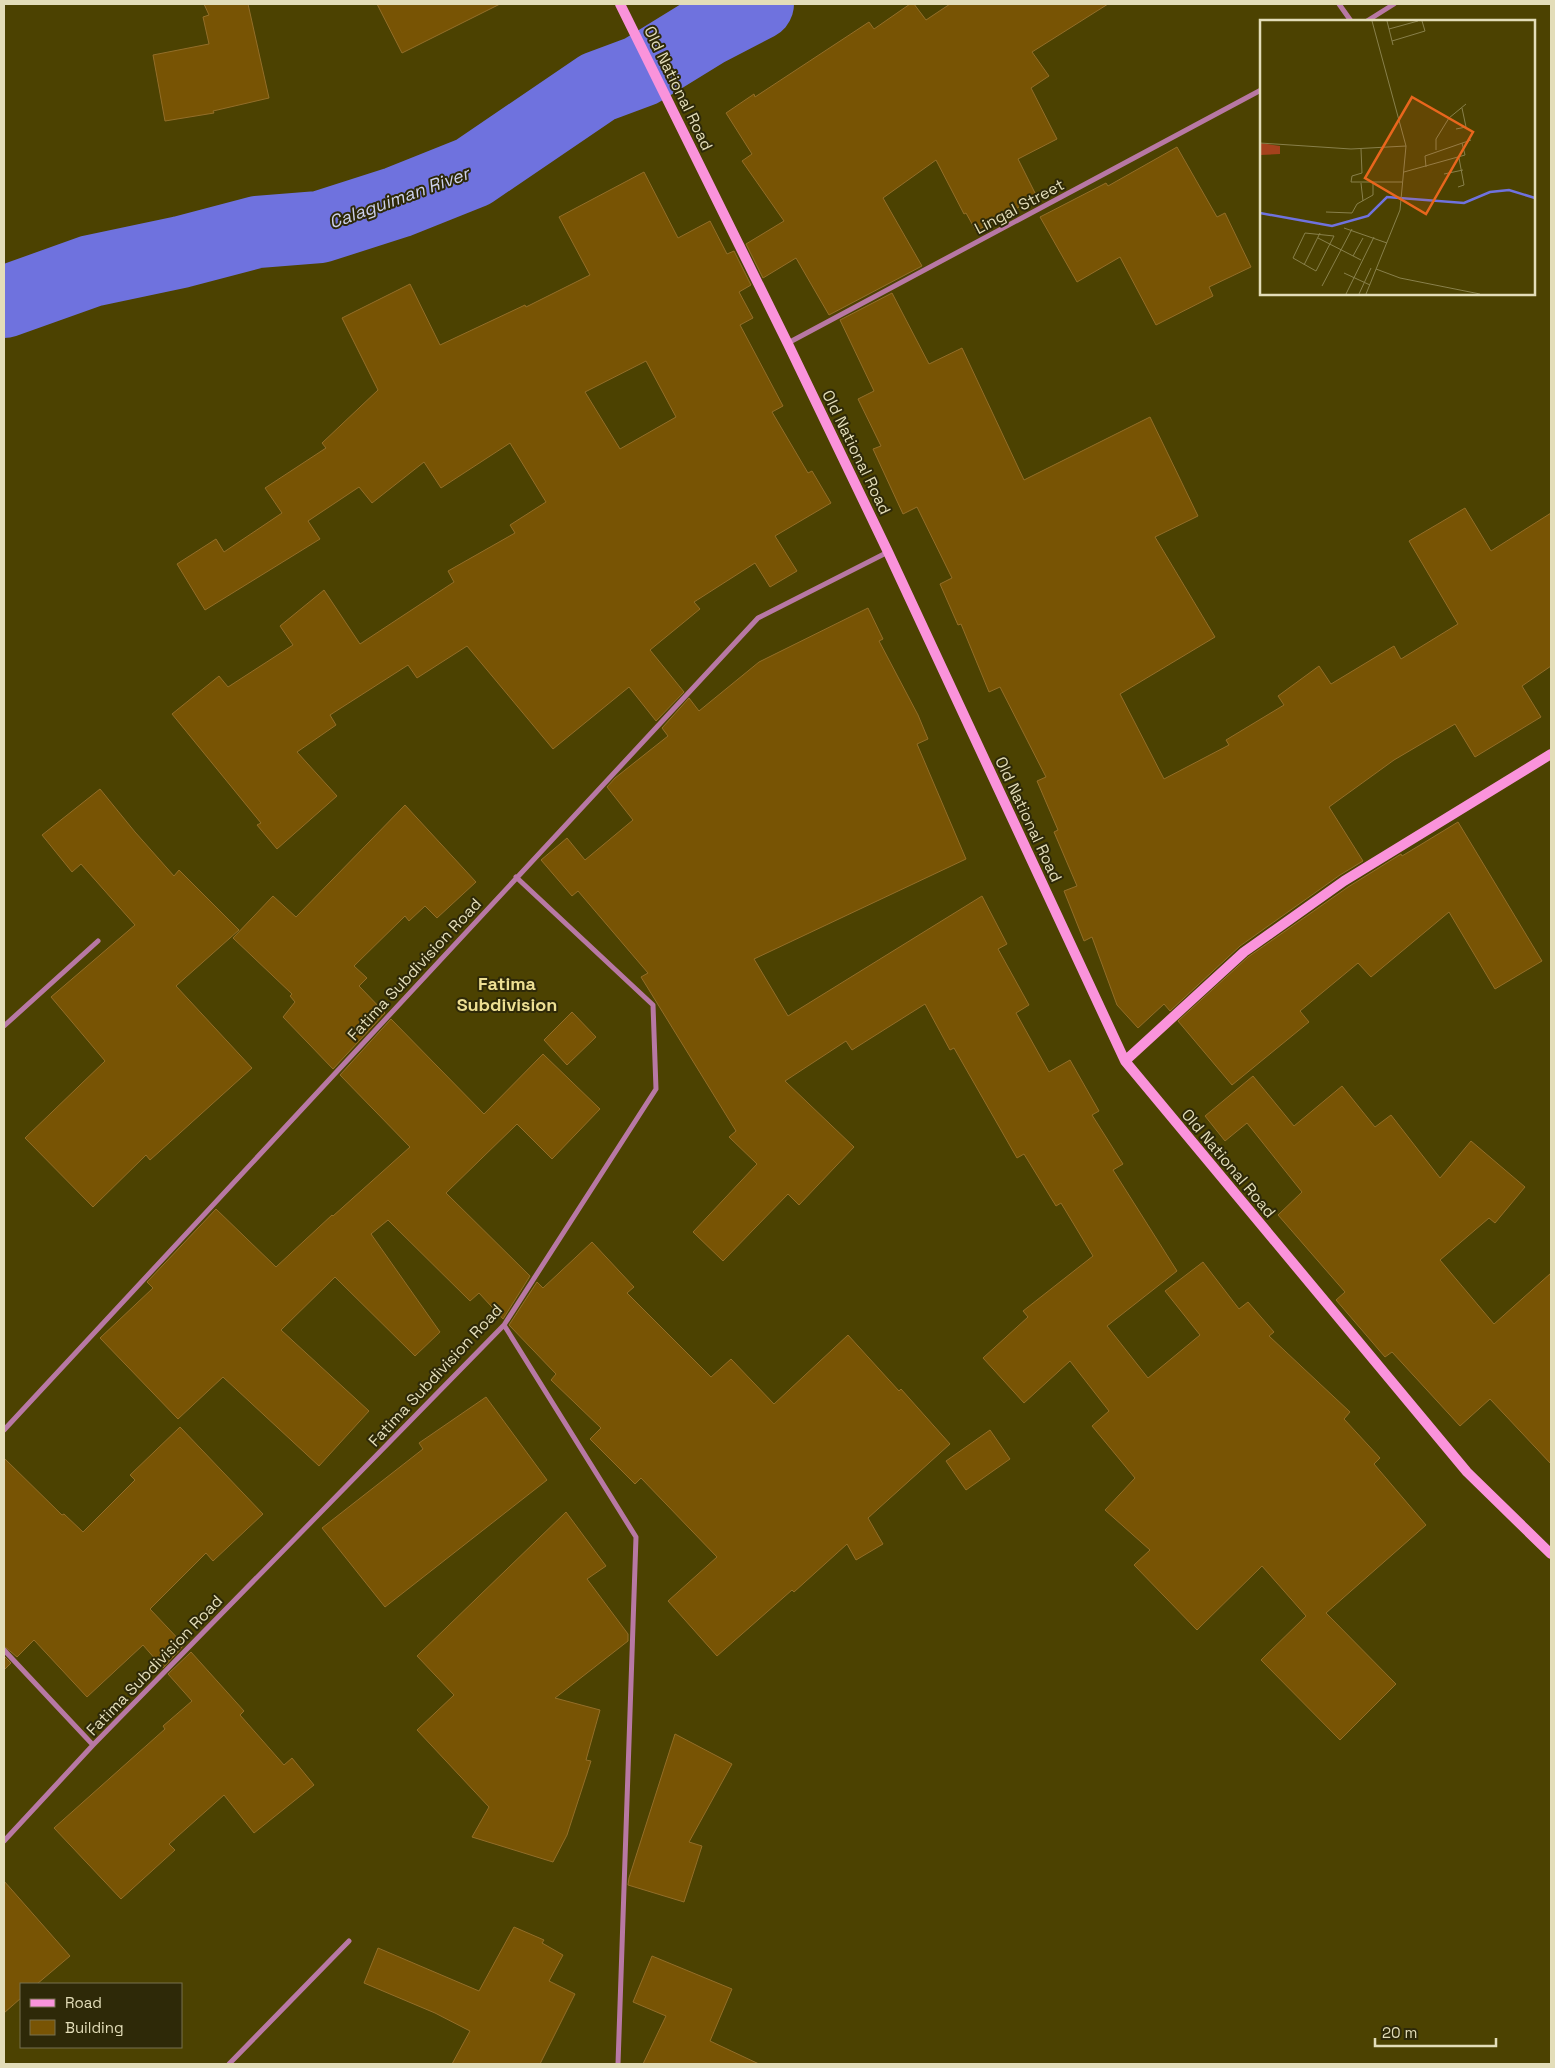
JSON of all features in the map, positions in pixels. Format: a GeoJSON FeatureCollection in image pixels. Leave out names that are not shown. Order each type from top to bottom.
{"type":"FeatureCollection","features":[{"type":"Feature","properties":{"kind":"main road","name":"Old National Road"},"geometry":{"type":"LineString","coordinates":[[620,4],[788,344],[888,552],[1125,1061],[1467,1472],[1551,1554]]}},
{"type":"Feature","properties":{"kind":"main road"},"geometry":{"type":"LineString","coordinates":[[1125,1061],[1244,952],[1344,881],[1551,754]]}},
{"type":"Feature","properties":{"kind":"street"},"geometry":{"type":"LineString","coordinates":[[1339,4],[1350,20]]}},
{"type":"Feature","properties":{"kind":"street"},"geometry":{"type":"LineString","coordinates":[[1369,20],[1394,4]]}},
{"type":"Feature","properties":{"kind":"street","name":"Lingal Street"},"geometry":{"type":"LineString","coordinates":[[788,344],[1260,91]]}},
{"type":"Feature","properties":{"kind":"street","name":"Fatima Subdivision Road"},"geometry":{"type":"LineString","coordinates":[[4,1430],[758,618],[888,552]]}},
{"type":"Feature","properties":{"kind":"street","name":"Fatima Subdivision Road"},"geometry":{"type":"LineString","coordinates":[[4,1841],[93,1745],[504,1325],[656,1089],[653,1005],[516,877]]}},
{"type":"Feature","properties":{"kind":"street"},"geometry":{"type":"LineString","coordinates":[[4,1026],[98,941]]}},
{"type":"Feature","properties":{"kind":"street"},"geometry":{"type":"LineString","coordinates":[[504,1325],[636,1537],[618,2064]]}},
{"type":"Feature","properties":{"kind":"street"},"geometry":{"type":"LineString","coordinates":[[4,1650],[93,1745]]}},
{"type":"Feature","properties":{"kind":"street"},"geometry":{"type":"LineString","coordinates":[[230,2064],[349,1941]]}},
{"type":"Feature","properties":{"kind":"building"},"geometry":{"type":"Polygon","coordinates":[[[204,4],[248,4],[269,98],[213,111],[214,113],[165,121],[153,55],[209,44],[203,17],[209,15],[204,4]]]}},
{"type":"Feature","properties":{"kind":"building"},"geometry":{"type":"Polygon","coordinates":[[[377,4],[500,4],[402,53],[377,4]]]}},
{"type":"Feature","properties":{"kind":"building"},"geometry":{"type":"Polygon","coordinates":[[[910,4],[914,4],[926,20],[950,4],[1108,4],[1032,52],[1049,76],[1031,88],[1057,139],[1018,159],[1037,197],[976,231],[966,213],[964,214],[936,160],[883,198],[922,266],[829,315],[796,258],[763,278],[746,244],[784,221],[742,161],[752,154],[726,113],[754,94],[755,97],[869,22],[874,29],[910,4]]]}},
{"type":"Feature","properties":{"kind":"building"},"geometry":{"type":"Polygon","coordinates":[[[1177,147],[1217,217],[1225,213],[1251,267],[1209,287],[1213,296],[1156,325],[1120,257],[1077,282],[1040,217],[1106,183],[1108,186],[1177,147]]]}},
{"type":"Feature","properties":{"kind":"building"},"geometry":{"type":"Polygon","coordinates":[[[644,172],[678,238],[710,221],[727,254],[734,251],[751,285],[739,292],[753,318],[740,325],[783,406],[772,412],[808,473],[812,471],[831,503],[775,536],[797,571],[770,587],[755,563],[694,602],[700,609],[650,650],[684,692],[656,721],[629,687],[553,749],[467,646],[417,678],[408,665],[330,715],[336,725],[297,752],[337,796],[277,849],[257,825],[261,823],[172,714],[219,676],[228,687],[293,645],[280,626],[324,590],[360,644],[454,582],[448,571],[515,533],[510,525],[546,502],[510,443],[441,488],[424,462],[372,503],[359,487],[308,521],[320,539],[205,610],[177,564],[216,539],[224,552],[282,513],[265,488],[326,448],[322,443],[378,390],[342,318],[410,284],[440,345],[525,305],[526,307],[590,275],[559,217],[644,172]],[[646,361],[585,392],[620,449],[676,417],[646,361]]]}},
{"type":"Feature","properties":{"kind":"building"},"geometry":{"type":"Polygon","coordinates":[[[892,293],[929,364],[962,348],[1024,480],[1150,417],[1198,516],[1155,537],[1215,637],[1120,694],[1164,779],[1229,745],[1226,740],[1284,705],[1278,696],[1319,666],[1331,684],[1394,646],[1401,659],[1458,624],[1409,541],[1465,508],[1491,551],[1551,513],[1551,666],[1522,686],[1541,717],[1475,757],[1455,724],[1394,760],[1329,807],[1363,861],[1340,875],[1240,946],[1170,1011],[1164,1004],[1138,1028],[1117,1005],[1092,937],[1084,941],[1064,891],[1077,886],[1054,832],[1058,830],[1037,781],[1046,777],[1000,687],[989,692],[961,624],[958,625],[940,584],[952,578],[917,507],[903,514],[873,449],[881,446],[858,399],[874,391],[840,320],[892,293]]]}},
{"type":"Feature","properties":{"kind":"building"},"geometry":{"type":"Polygon","coordinates":[[[868,608],[883,639],[879,641],[918,715],[928,739],[917,744],[966,859],[754,959],[788,1016],[982,896],[1007,944],[998,949],[1029,1005],[1016,1013],[1049,1072],[1070,1060],[1099,1111],[1092,1115],[1123,1164],[1113,1170],[1177,1271],[1107,1326],[1148,1378],[1200,1335],[1165,1291],[1203,1262],[1239,1309],[1248,1302],[1274,1332],[1269,1336],[1350,1412],[1344,1419],[1380,1458],[1374,1464],[1426,1525],[1326,1613],[1396,1684],[1340,1740],[1261,1660],[1306,1616],[1262,1566],[1197,1630],[1134,1565],[1150,1550],[1105,1510],[1135,1478],[1092,1426],[1109,1411],[1070,1361],[1024,1403],[983,1358],[1028,1317],[1023,1311],[1093,1256],[1061,1203],[1056,1206],[1024,1154],[1017,1158],[954,1048],[950,1050],[925,1004],[852,1050],[846,1041],[785,1081],[854,1147],[799,1205],[788,1194],[723,1261],[693,1232],[757,1164],[729,1137],[736,1131],[641,977],[648,973],[578,891],[572,896],[541,860],[567,838],[585,860],[633,820],[607,787],[615,778],[668,736],[662,728],[689,698],[699,711],[759,662],[868,608]]]}},
{"type":"Feature","properties":{"kind":"building"},"geometry":{"type":"Polygon","coordinates":[[[100,789],[174,876],[179,870],[239,930],[176,986],[252,1068],[150,1160],[146,1155],[93,1207],[25,1138],[105,1061],[51,997],[135,925],[81,864],[72,872],[42,835],[100,789]]]}},
{"type":"Feature","properties":{"kind":"building"},"geometry":{"type":"Polygon","coordinates":[[[405,805],[476,882],[437,918],[425,906],[409,921],[405,916],[354,966],[367,978],[359,986],[385,1013],[333,1069],[283,1017],[295,1002],[290,996],[292,994],[233,938],[273,896],[296,917],[405,805]]]}},
{"type":"Feature","properties":{"kind":"building"},"geometry":{"type":"Polygon","coordinates":[[[1458,822],[1542,961],[1495,989],[1449,912],[1371,977],[1358,963],[1300,1011],[1309,1022],[1232,1085],[1178,1021],[1248,957],[1348,887],[1458,822]]]}},
{"type":"Feature","properties":{"kind":"building"},"geometry":{"type":"Polygon","coordinates":[[[572,1012],[596,1037],[567,1065],[544,1040],[572,1012]]]}},
{"type":"Feature","properties":{"kind":"building"},"geometry":{"type":"Polygon","coordinates":[[[391,1019],[484,1114],[543,1054],[600,1109],[552,1159],[517,1124],[446,1193],[530,1276],[503,1319],[479,1293],[470,1301],[388,1220],[371,1234],[440,1332],[415,1356],[335,1277],[281,1330],[369,1411],[319,1466],[223,1377],[178,1419],[100,1338],[153,1288],[147,1282],[216,1209],[276,1267],[410,1147],[340,1075],[391,1019]]]}},
{"type":"Feature","properties":{"kind":"building"},"geometry":{"type":"Polygon","coordinates":[[[1253,1076],[1294,1126],[1342,1086],[1375,1127],[1391,1115],[1440,1178],[1471,1141],[1525,1187],[1495,1223],[1489,1218],[1440,1260],[1494,1324],[1551,1273],[1551,1464],[1490,1399],[1460,1426],[1392,1352],[1385,1357],[1336,1300],[1345,1292],[1278,1215],[1302,1192],[1247,1123],[1225,1141],[1205,1116],[1253,1076]]]}},
{"type":"Feature","properties":{"kind":"building"},"geometry":{"type":"Polygon","coordinates":[[[592,1242],[634,1287],[627,1293],[711,1377],[731,1359],[774,1404],[848,1335],[899,1391],[901,1389],[950,1444],[868,1518],[883,1544],[856,1560],[847,1544],[794,1592],[792,1590],[717,1656],[668,1601],[717,1557],[641,1478],[635,1484],[590,1439],[601,1428],[551,1380],[556,1374],[509,1325],[537,1282],[543,1288],[592,1242]]]}},
{"type":"Feature","properties":{"kind":"building"},"geometry":{"type":"Polygon","coordinates":[[[486,1397],[547,1480],[385,1607],[322,1528],[423,1449],[419,1443],[486,1397]]]}},
{"type":"Feature","properties":{"kind":"building"},"geometry":{"type":"Polygon","coordinates":[[[180,1427],[263,1514],[213,1561],[206,1553],[150,1609],[184,1645],[163,1668],[143,1645],[87,1697],[34,1640],[17,1657],[4,1646],[4,1458],[62,1515],[64,1514],[83,1532],[135,1480],[130,1475],[180,1427]]]}},
{"type":"Feature","properties":{"kind":"building"},"geometry":{"type":"Polygon","coordinates":[[[990,1430],[1010,1459],[966,1490],[946,1461],[990,1430]]]}},
{"type":"Feature","properties":{"kind":"building"},"geometry":{"type":"Polygon","coordinates":[[[566,1512],[606,1566],[587,1579],[628,1634],[628,1641],[555,1698],[600,1710],[586,1760],[591,1761],[567,1835],[553,1862],[472,1837],[489,1807],[417,1730],[454,1695],[417,1656],[566,1512]]]}},
{"type":"Feature","properties":{"kind":"building"},"geometry":{"type":"Polygon","coordinates":[[[191,1652],[244,1711],[240,1715],[284,1765],[292,1758],[314,1785],[254,1833],[224,1795],[169,1844],[175,1850],[121,1899],[54,1828],[165,1729],[163,1726],[192,1701],[168,1674],[191,1652]]]}},
{"type":"Feature","properties":{"kind":"building"},"geometry":{"type":"Polygon","coordinates":[[[4,1656],[11,1663],[4,1670],[4,1656]]]}},
{"type":"Feature","properties":{"kind":"building"},"geometry":{"type":"Polygon","coordinates":[[[675,1734],[732,1764],[689,1842],[702,1846],[684,1902],[628,1885],[675,1734]]]}},
{"type":"Feature","properties":{"kind":"building"},"geometry":{"type":"Polygon","coordinates":[[[4,1881],[70,1956],[38,1983],[20,1983],[20,1999],[4,2013],[4,1881]]]}},
{"type":"Feature","properties":{"kind":"building"},"geometry":{"type":"Polygon","coordinates":[[[514,1927],[544,1940],[542,1943],[563,1955],[549,1981],[575,1994],[540,2064],[452,2064],[470,2031],[435,2013],[364,1983],[378,1948],[479,1991],[514,1927]]]}},
{"type":"Feature","properties":{"kind":"building"},"geometry":{"type":"Polygon","coordinates":[[[652,1956],[732,1989],[710,2041],[759,2064],[643,2064],[666,2016],[633,2002],[652,1956]]]}},
{"type":"Feature","properties":{"kind":"waterway","name":"Calaguiman River"},"geometry":{"type":"LineString","coordinates":[[4,302],[91,271],[181,252],[257,232],[320,227],[398,202],[473,172],[598,87],[641,71],[706,31],[758,4]]}},
{"type":"Feature","properties":{"kind":"district","name":"Fatima Subdivision"},"geometry":{"type":"Point","coordinates":[507,994]}}]}
